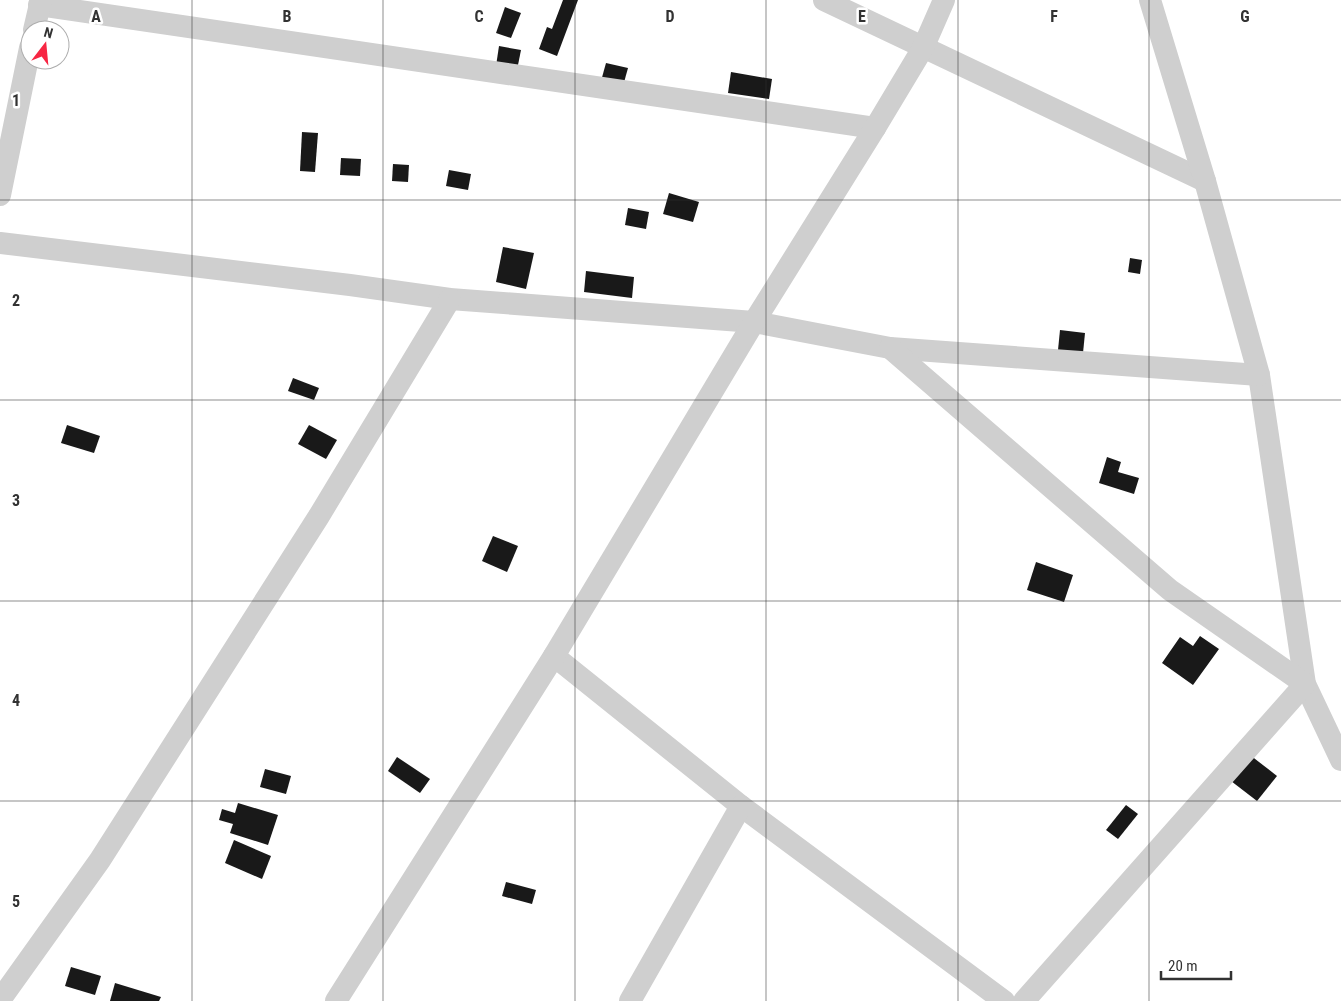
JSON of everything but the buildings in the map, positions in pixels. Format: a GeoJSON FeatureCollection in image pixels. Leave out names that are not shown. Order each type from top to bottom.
{"type":"FeatureCollection","features":[{"type":"Feature","properties":{"kind":"street"},"geometry":{"type":"LineString","coordinates":[[824,0],[1205,181]]}},
{"type":"Feature","properties":{"kind":"street"},"geometry":{"type":"LineString","coordinates":[[336,1001],[554,656],[754,322],[875,128],[923,48],[944,0]]}},
{"type":"Feature","properties":{"kind":"street"},"geometry":{"type":"LineString","coordinates":[[1150,0],[1205,181],[1259,375],[1304,684],[1341,760]]}},
{"type":"Feature","properties":{"kind":"street"},"geometry":{"type":"LineString","coordinates":[[36,20],[40,3],[875,128]]}},
{"type":"Feature","properties":{"kind":"street"},"geometry":{"type":"LineString","coordinates":[[0,195],[26,70]]}},
{"type":"Feature","properties":{"kind":"street"},"geometry":{"type":"LineString","coordinates":[[0,243],[350,285],[450,299],[754,322],[890,348],[1259,375]]}},
{"type":"Feature","properties":{"kind":"street"},"geometry":{"type":"LineString","coordinates":[[0,1000],[100,860],[319,516],[450,299]]}},
{"type":"Feature","properties":{"kind":"street"},"geometry":{"type":"LineString","coordinates":[[890,348],[1170,590],[1304,684]]}},
{"type":"Feature","properties":{"kind":"street"},"geometry":{"type":"LineString","coordinates":[[554,656],[741,806],[1004,1001]]}},
{"type":"Feature","properties":{"kind":"street"},"geometry":{"type":"LineString","coordinates":[[1024,1001],[1304,684]]}},
{"type":"Feature","properties":{"kind":"street"},"geometry":{"type":"LineString","coordinates":[[630,1001],[741,806]]}}]}
